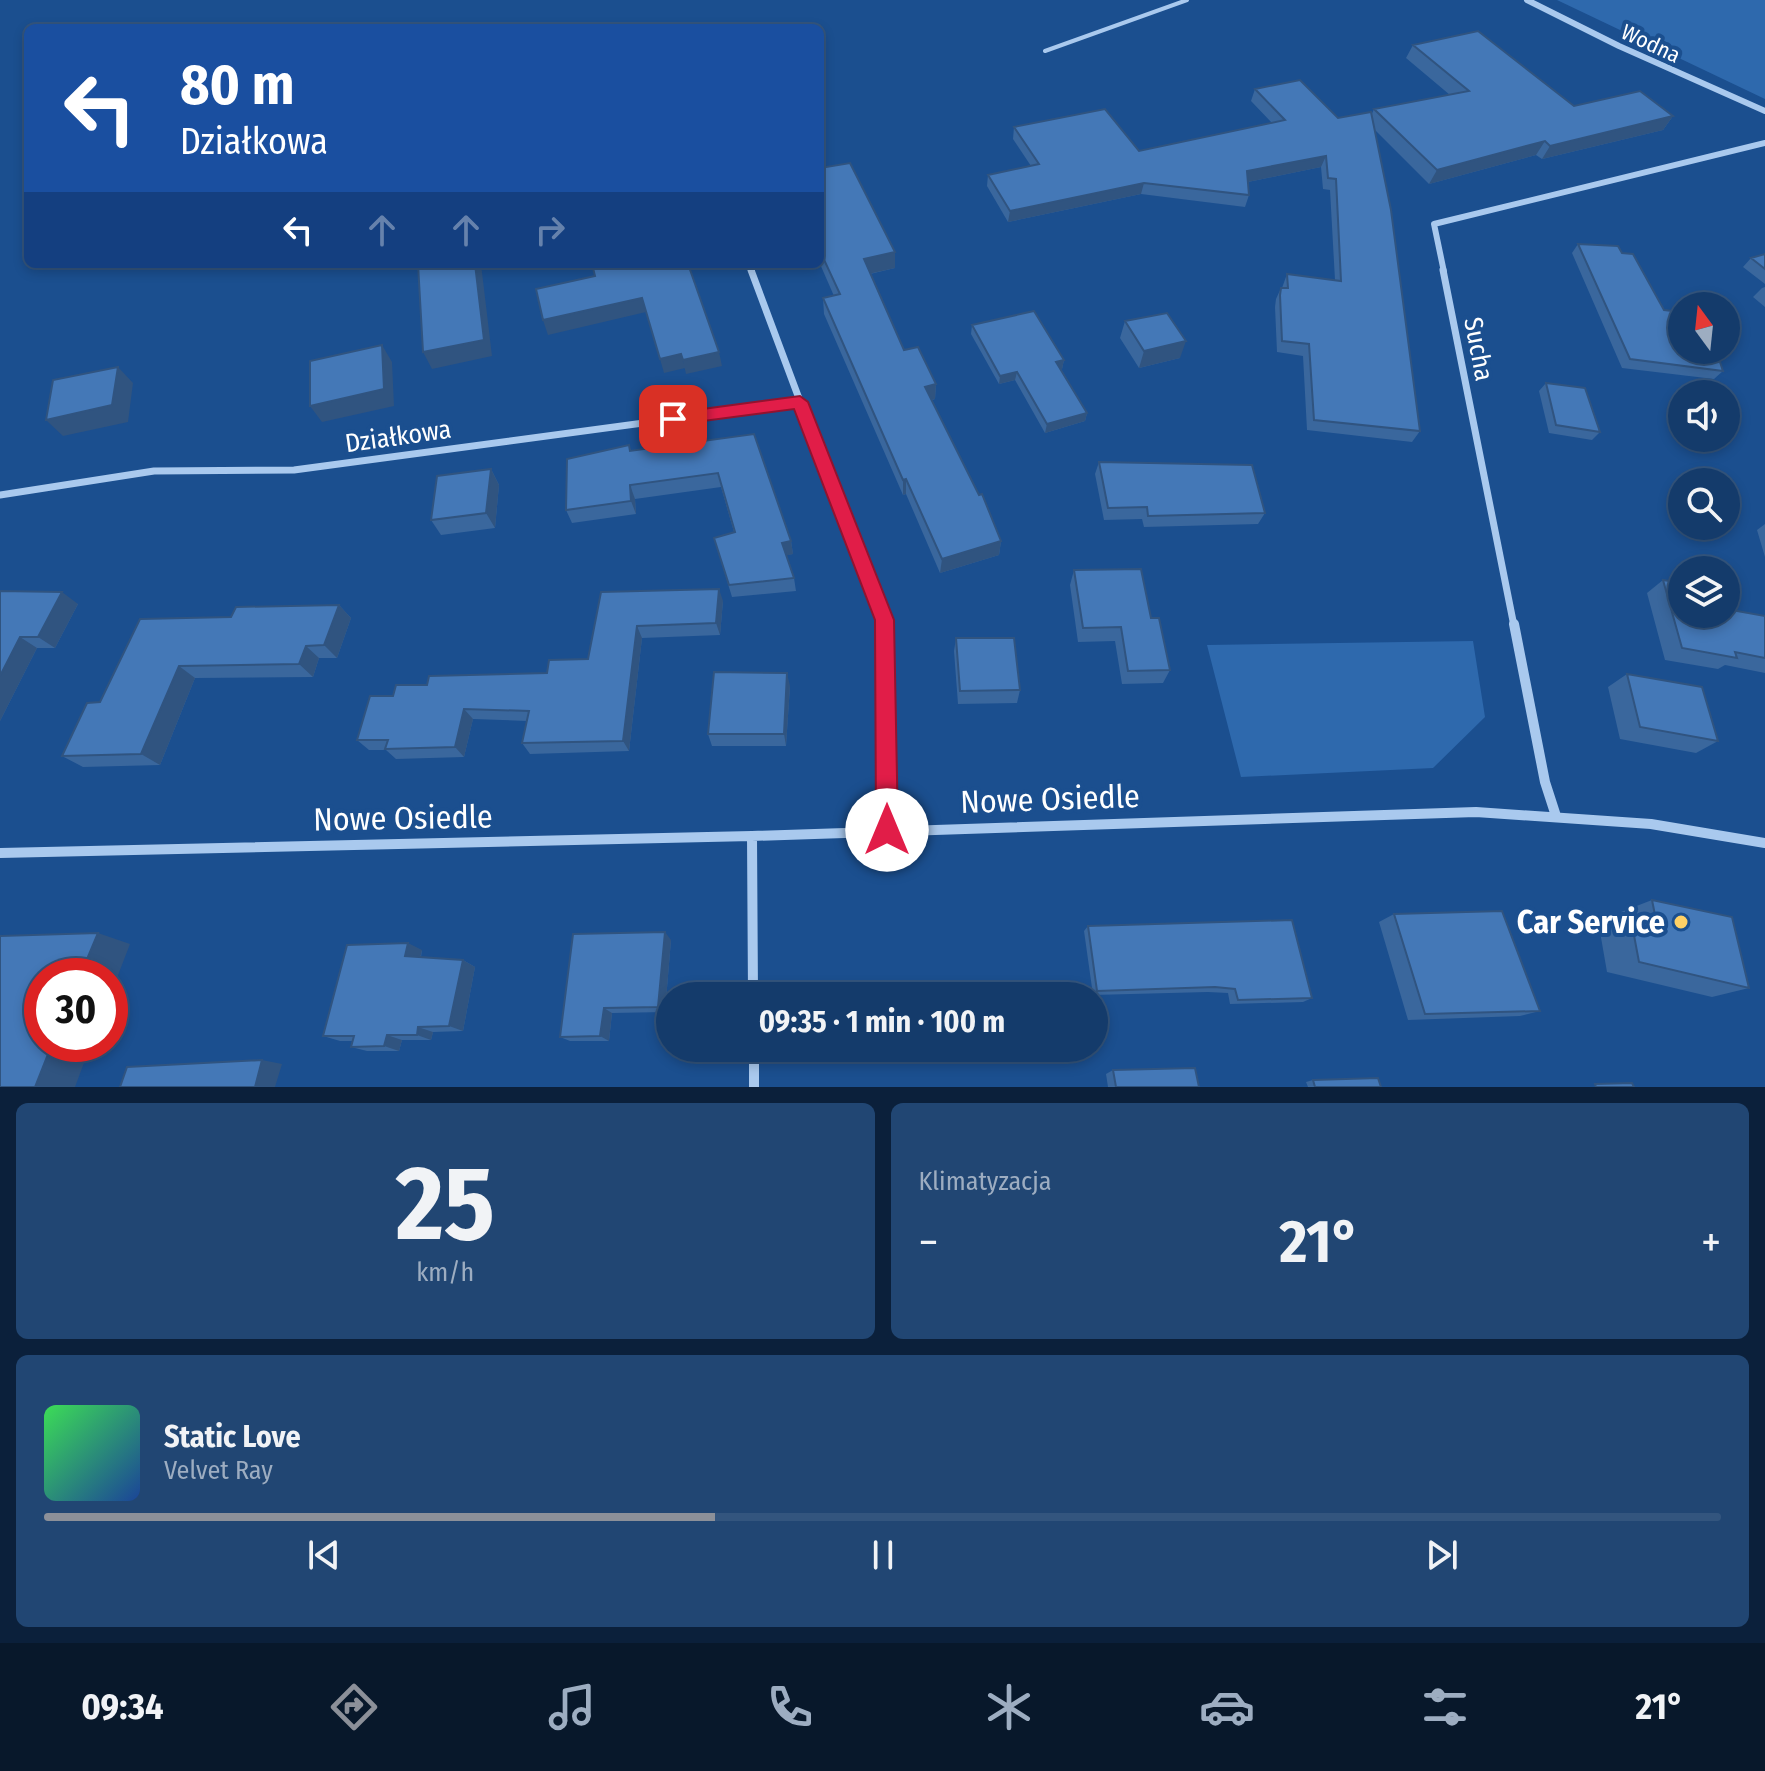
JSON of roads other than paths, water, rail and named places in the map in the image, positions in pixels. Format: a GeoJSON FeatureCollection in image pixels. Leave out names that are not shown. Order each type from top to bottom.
{"type":"FeatureCollection","features":[{"type":"Feature","properties":{"kind":"street","name":"Wodna"},"geometry":{"type":"LineString","coordinates":[[1527,0],[1619,46],[1765,111]]}},
{"type":"Feature","properties":{"kind":"street","name":"Sucha"},"geometry":{"type":"LineString","coordinates":[[1556,816],[1545,782],[1434,224],[1765,143]]}},
{"type":"Feature","properties":{"kind":"street"},"geometry":{"type":"LineString","coordinates":[[750,268],[884,620],[887,830]]}},
{"type":"Feature","properties":{"kind":"street","name":"Działkowa"},"geometry":{"type":"LineString","coordinates":[[0,495],[154,471],[294,470],[800,402]]}},
{"type":"Feature","properties":{"kind":"street","name":"Nowe Osiedle"},"geometry":{"type":"LineString","coordinates":[[0,853],[752,836],[1386,814],[1556,816],[1651,824],[1765,843]]}},
{"type":"Feature","properties":{"kind":"street"},"geometry":{"type":"LineString","coordinates":[[752,836],[753,982]]}},
{"type":"Feature","properties":{"kind":"street"},"geometry":{"type":"LineString","coordinates":[[754,1062],[754,1087]]}},
{"type":"Feature","properties":{"kind":"lane"},"geometry":{"type":"LineString","coordinates":[[1045,51],[1187,0]]}},
{"type":"Feature","properties":{"kind":"place","name":"Car Service"},"geometry":{"type":"Point","coordinates":[1681,922]}}]}
